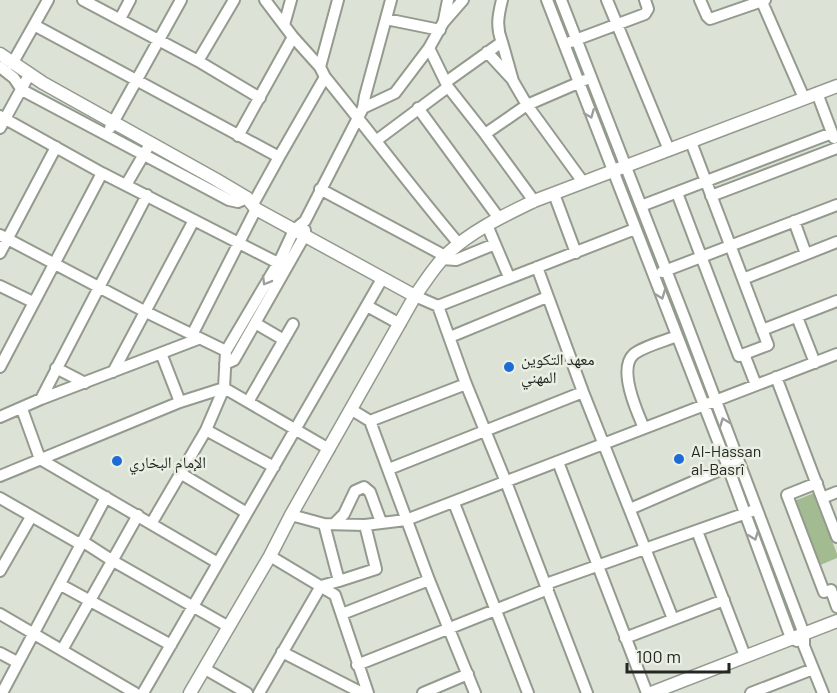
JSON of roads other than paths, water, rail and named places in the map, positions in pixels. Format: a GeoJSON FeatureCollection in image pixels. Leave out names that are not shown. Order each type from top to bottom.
{"type":"FeatureCollection","features":[{"type":"Feature","properties":{"kind":"main road"},"geometry":{"type":"LineString","coordinates":[[0,54],[6,66],[29,75],[151,142],[299,233],[416,296]]}},
{"type":"Feature","properties":{"kind":"main road"},"geometry":{"type":"LineString","coordinates":[[190,693],[416,296],[444,258],[459,244],[498,217],[534,201],[837,86]]}},
{"type":"Feature","properties":{"kind":"main road"},"geometry":{"type":"LineString","coordinates":[[649,693],[791,638],[804,640],[837,621]]}},
{"type":"Feature","properties":{"kind":"street"},"geometry":{"type":"LineString","coordinates":[[48,0],[6,66],[22,90],[194,183],[229,200],[252,204]]}},
{"type":"Feature","properties":{"kind":"street"},"geometry":{"type":"LineString","coordinates":[[83,0],[198,61],[261,98]]}},
{"type":"Feature","properties":{"kind":"street"},"geometry":{"type":"LineString","coordinates":[[120,19],[130,0]]}},
{"type":"Feature","properties":{"kind":"street"},"geometry":{"type":"LineString","coordinates":[[106,135],[181,0]]}},
{"type":"Feature","properties":{"kind":"street"},"geometry":{"type":"LineString","coordinates":[[198,61],[234,0]]}},
{"type":"Feature","properties":{"kind":"street"},"geometry":{"type":"LineString","coordinates":[[265,0],[293,38],[361,113],[377,140],[459,244]]}},
{"type":"Feature","properties":{"kind":"street"},"geometry":{"type":"LineString","coordinates":[[284,25],[291,0]]}},
{"type":"Feature","properties":{"kind":"street"},"geometry":{"type":"LineString","coordinates":[[0,417],[195,337],[239,243],[252,204],[323,72],[338,0]]}},
{"type":"Feature","properties":{"kind":"street"},"geometry":{"type":"LineString","coordinates":[[225,364],[234,360],[255,323],[282,264],[281,258],[299,233],[361,113],[391,0]]}},
{"type":"Feature","properties":{"kind":"street"},"geometry":{"type":"LineString","coordinates":[[441,27],[448,0]]}},
{"type":"Feature","properties":{"kind":"street"},"geometry":{"type":"LineString","coordinates":[[361,113],[395,93],[429,48],[441,27],[463,0]]}},
{"type":"Feature","properties":{"kind":"street"},"geometry":{"type":"LineString","coordinates":[[502,0],[497,19],[497,31],[513,81]]}},
{"type":"Feature","properties":{"kind":"street"},"geometry":{"type":"LineString","coordinates":[[547,0],[578,82],[619,170],[641,206],[758,508],[823,693]]}},
{"type":"Feature","properties":{"kind":"street"},"geometry":{"type":"LineString","coordinates":[[561,0],[590,78],[635,230],[728,467],[791,638]]}},
{"type":"Feature","properties":{"kind":"street"},"geometry":{"type":"LineString","coordinates":[[607,0],[669,150]]}},
{"type":"Feature","properties":{"kind":"street"},"geometry":{"type":"LineString","coordinates":[[564,45],[648,12],[645,0]]}},
{"type":"Feature","properties":{"kind":"street"},"geometry":{"type":"LineString","coordinates":[[700,0],[710,19],[763,1],[810,95],[832,127],[837,147],[711,196]]}},
{"type":"Feature","properties":{"kind":"street"},"geometry":{"type":"LineString","coordinates":[[386,19],[441,27]]}},
{"type":"Feature","properties":{"kind":"street"},"geometry":{"type":"LineString","coordinates":[[34,25],[279,157]]}},
{"type":"Feature","properties":{"kind":"street"},"geometry":{"type":"LineString","coordinates":[[238,136],[293,38]]}},
{"type":"Feature","properties":{"kind":"street"},"geometry":{"type":"LineString","coordinates":[[377,140],[486,52],[502,42]]}},
{"type":"Feature","properties":{"kind":"street"},"geometry":{"type":"LineString","coordinates":[[429,48],[447,85],[534,201]]}},
{"type":"Feature","properties":{"kind":"street"},"geometry":{"type":"LineString","coordinates":[[486,52],[513,81],[527,105],[583,182]]}},
{"type":"Feature","properties":{"kind":"street"},"geometry":{"type":"LineString","coordinates":[[29,75],[2,121],[282,264]]}},
{"type":"Feature","properties":{"kind":"street"},"geometry":{"type":"LineString","coordinates":[[485,134],[527,105],[590,78]]}},
{"type":"Feature","properties":{"kind":"street"},"geometry":{"type":"LineString","coordinates":[[365,96],[380,101]]}},
{"type":"Feature","properties":{"kind":"street"},"geometry":{"type":"LineString","coordinates":[[418,108],[498,217]]}},
{"type":"Feature","properties":{"kind":"street"},"geometry":{"type":"LineString","coordinates":[[90,126],[98,114]]}},
{"type":"Feature","properties":{"kind":"street"},"geometry":{"type":"LineString","coordinates":[[641,206],[706,182],[832,127]]}},
{"type":"Feature","properties":{"kind":"street"},"geometry":{"type":"LineString","coordinates":[[126,185],[151,142]]}},
{"type":"Feature","properties":{"kind":"street"},"geometry":{"type":"LineString","coordinates":[[676,193],[739,356],[768,345],[690,142]]}},
{"type":"Feature","properties":{"kind":"street"},"geometry":{"type":"LineString","coordinates":[[0,253],[4,237],[56,147]]}},
{"type":"Feature","properties":{"kind":"street"},"geometry":{"type":"LineString","coordinates":[[194,183],[200,171]]}},
{"type":"Feature","properties":{"kind":"street"},"geometry":{"type":"LineString","coordinates":[[0,367],[102,173]]}},
{"type":"Feature","properties":{"kind":"street"},"geometry":{"type":"LineString","coordinates":[[320,189],[444,258],[456,260],[495,244]]}},
{"type":"Feature","properties":{"kind":"street"},"geometry":{"type":"LineString","coordinates":[[554,194],[576,253]]}},
{"type":"Feature","properties":{"kind":"street"},"geometry":{"type":"LineString","coordinates":[[41,399],[147,195]]}},
{"type":"Feature","properties":{"kind":"street"},"geometry":{"type":"LineString","coordinates":[[653,275],[837,205]]}},
{"type":"Feature","properties":{"kind":"street"},"geometry":{"type":"LineString","coordinates":[[113,372],[194,220]]}},
{"type":"Feature","properties":{"kind":"street"},"geometry":{"type":"LineString","coordinates":[[794,221],[806,254]]}},
{"type":"Feature","properties":{"kind":"street"},"geometry":{"type":"LineString","coordinates":[[487,225],[509,277]]}},
{"type":"Feature","properties":{"kind":"street"},"geometry":{"type":"LineString","coordinates":[[438,306],[635,230]]}},
{"type":"Feature","properties":{"kind":"street"},"geometry":{"type":"LineString","coordinates":[[4,237],[225,351]]}},
{"type":"Feature","properties":{"kind":"street"},"geometry":{"type":"LineString","coordinates":[[743,279],[837,243]]}},
{"type":"Feature","properties":{"kind":"street"},"geometry":{"type":"LineString","coordinates":[[151,524],[206,430],[224,388],[225,351],[282,264]]}},
{"type":"Feature","properties":{"kind":"street"},"geometry":{"type":"LineString","coordinates":[[537,267],[583,392],[673,619]]}},
{"type":"Feature","properties":{"kind":"street"},"geometry":{"type":"LineString","coordinates":[[143,693],[382,279]]}},
{"type":"Feature","properties":{"kind":"street"},"geometry":{"type":"LineString","coordinates":[[0,286],[33,302]]}},
{"type":"Feature","properties":{"kind":"street"},"geometry":{"type":"LineString","coordinates":[[416,296],[438,306],[484,432],[506,482],[587,693]]}},
{"type":"Feature","properties":{"kind":"street"},"geometry":{"type":"LineString","coordinates":[[450,337],[547,297]]}},
{"type":"Feature","properties":{"kind":"street"},"geometry":{"type":"LineString","coordinates":[[762,330],[837,301]]}},
{"type":"Feature","properties":{"kind":"street"},"geometry":{"type":"LineString","coordinates":[[367,306],[400,324]]}},
{"type":"Feature","properties":{"kind":"street"},"geometry":{"type":"LineString","coordinates":[[797,317],[814,363]]}},
{"type":"Feature","properties":{"kind":"street"},"geometry":{"type":"LineString","coordinates":[[255,323],[285,340]]}},
{"type":"Feature","properties":{"kind":"street"},"geometry":{"type":"LineString","coordinates":[[248,402],[293,324]]}},
{"type":"Feature","properties":{"kind":"street"},"geometry":{"type":"LineString","coordinates":[[644,428],[632,397],[628,378],[629,361],[636,353],[677,336]]}},
{"type":"Feature","properties":{"kind":"street"},"geometry":{"type":"LineString","coordinates":[[161,352],[180,402]]}},
{"type":"Feature","properties":{"kind":"street"},"geometry":{"type":"LineString","coordinates":[[744,354],[756,385]]}},
{"type":"Feature","properties":{"kind":"street"},"geometry":{"type":"LineString","coordinates":[[291,515],[329,524],[365,525],[406,520],[837,354]]}},
{"type":"Feature","properties":{"kind":"street"},"geometry":{"type":"LineString","coordinates":[[56,368],[85,383]]}},
{"type":"Feature","properties":{"kind":"street"},"geometry":{"type":"LineString","coordinates":[[776,377],[837,537]]}},
{"type":"Feature","properties":{"kind":"street"},"geometry":{"type":"LineString","coordinates":[[370,421],[466,384]]}},
{"type":"Feature","properties":{"kind":"street"},"geometry":{"type":"LineString","coordinates":[[0,476],[180,402],[224,388],[329,448]]}},
{"type":"Feature","properties":{"kind":"street"},"geometry":{"type":"LineString","coordinates":[[389,469],[583,392]]}},
{"type":"Feature","properties":{"kind":"street"},"geometry":{"type":"LineString","coordinates":[[0,406],[17,411],[40,459],[218,563]]}},
{"type":"Feature","properties":{"kind":"street"},"geometry":{"type":"LineString","coordinates":[[352,410],[370,421],[429,580],[475,693]]}},
{"type":"Feature","properties":{"kind":"street"},"geometry":{"type":"LineString","coordinates":[[206,430],[274,467]]}},
{"type":"Feature","properties":{"kind":"street"},"geometry":{"type":"LineString","coordinates":[[558,462],[625,638],[649,693]]}},
{"type":"Feature","properties":{"kind":"street"},"geometry":{"type":"LineString","coordinates":[[630,509],[740,462]]}},
{"type":"Feature","properties":{"kind":"street"},"geometry":{"type":"LineString","coordinates":[[180,474],[247,513]]}},
{"type":"Feature","properties":{"kind":"street"},"geometry":{"type":"LineString","coordinates":[[817,483],[787,495],[824,592],[831,590],[837,606]]}},
{"type":"Feature","properties":{"kind":"street"},"geometry":{"type":"LineString","coordinates":[[329,524],[344,514],[355,491],[364,487],[370,492],[381,522]]}},
{"type":"Feature","properties":{"kind":"street"},"geometry":{"type":"LineString","coordinates":[[822,498],[837,492]]}},
{"type":"Feature","properties":{"kind":"street"},"geometry":{"type":"LineString","coordinates":[[2,693],[106,497]]}},
{"type":"Feature","properties":{"kind":"street"},"geometry":{"type":"LineString","coordinates":[[0,498],[229,627]]}},
{"type":"Feature","properties":{"kind":"street"},"geometry":{"type":"LineString","coordinates":[[454,503],[528,693]]}},
{"type":"Feature","properties":{"kind":"street"},"geometry":{"type":"LineString","coordinates":[[357,665],[496,609],[597,564],[758,508]]}},
{"type":"Feature","properties":{"kind":"street"},"geometry":{"type":"LineString","coordinates":[[62,650],[138,515]]}},
{"type":"Feature","properties":{"kind":"street"},"geometry":{"type":"LineString","coordinates":[[0,570],[3,558],[31,517]]}},
{"type":"Feature","properties":{"kind":"street"},"geometry":{"type":"LineString","coordinates":[[329,524],[339,581]]}},
{"type":"Feature","properties":{"kind":"street"},"geometry":{"type":"LineString","coordinates":[[259,693],[321,586],[376,569],[365,525]]}},
{"type":"Feature","properties":{"kind":"street"},"geometry":{"type":"LineString","coordinates":[[697,531],[745,656]]}},
{"type":"Feature","properties":{"kind":"street"},"geometry":{"type":"LineString","coordinates":[[270,556],[335,595],[368,693]]}},
{"type":"Feature","properties":{"kind":"street"},"geometry":{"type":"LineString","coordinates":[[342,614],[429,580]]}},
{"type":"Feature","properties":{"kind":"street"},"geometry":{"type":"LineString","coordinates":[[60,585],[171,645]]}},
{"type":"Feature","properties":{"kind":"street"},"geometry":{"type":"LineString","coordinates":[[625,638],[724,600]]}},
{"type":"Feature","properties":{"kind":"street"},"geometry":{"type":"LineString","coordinates":[[0,614],[135,693]]}},
{"type":"Feature","properties":{"kind":"street"},"geometry":{"type":"LineString","coordinates":[[282,652],[362,693]]}},
{"type":"Feature","properties":{"kind":"street"},"geometry":{"type":"LineString","coordinates":[[0,653],[17,662]]}},
{"type":"Feature","properties":{"kind":"street"},"geometry":{"type":"LineString","coordinates":[[205,669],[247,693]]}},
{"type":"Feature","properties":{"kind":"street"},"geometry":{"type":"LineString","coordinates":[[751,693],[813,669]]}},
{"type":"Feature","properties":{"kind":"street"},"geometry":{"type":"LineString","coordinates":[[423,693],[468,674]]}},
{"type":"Feature","properties":{"kind":"place","name":"معهد التكوين المهني"},"geometry":{"type":"Point","coordinates":[509,367]}},
{"type":"Feature","properties":{"kind":"place","name":"Al-Hassan al-Basrî"},"geometry":{"type":"Point","coordinates":[679,459]}},
{"type":"Feature","properties":{"kind":"place","name":"الإمام البخاري"},"geometry":{"type":"Point","coordinates":[117,461]}}]}
